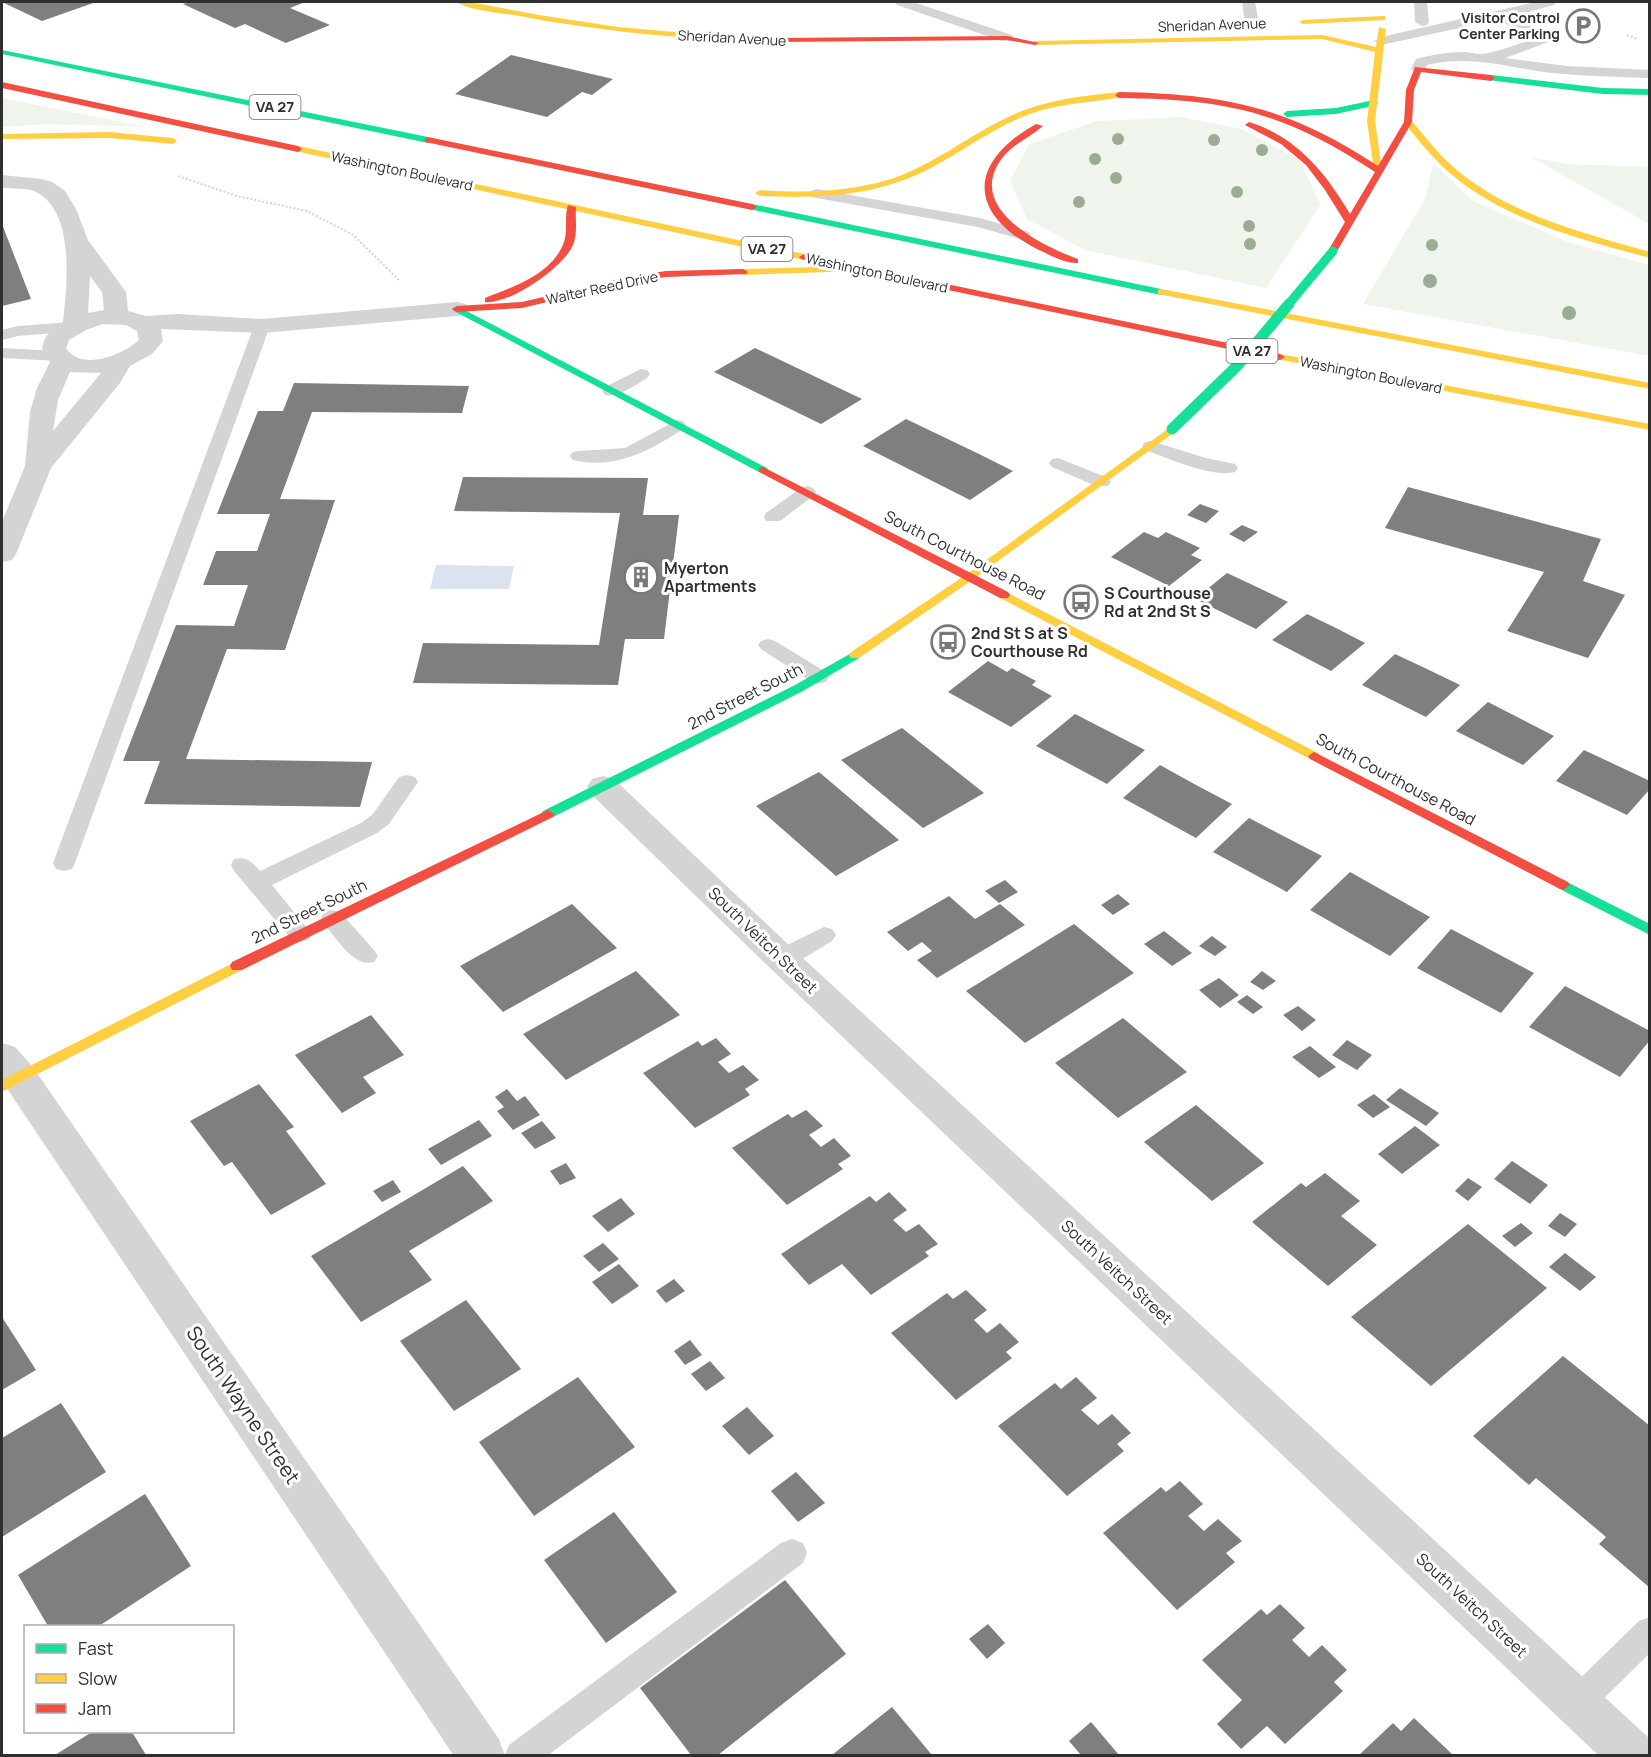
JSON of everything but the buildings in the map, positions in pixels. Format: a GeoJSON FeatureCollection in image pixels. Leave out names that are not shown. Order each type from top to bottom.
{"type":"FeatureCollection","features":[{"type":"Feature","properties":{"kind":"main road","name":"Sheridan Avenue"},"geometry":{"type":"LineString","coordinates":[[460,2],[524,16],[593,27],[694,37],[781,41],[1007,38],[1026,43],[1322,37],[1381,46]]}},
{"type":"Feature","properties":{"kind":"main road"},"geometry":{"type":"LineString","coordinates":[[1378,170],[1371,121],[1381,46],[1383,2]]}},
{"type":"Feature","properties":{"kind":"main road","name":"Sheridan Avenue"},"geometry":{"type":"LineString","coordinates":[[1284,23],[1382,18]]}},
{"type":"Feature","properties":{"kind":"main road","name":"Sheridan Avenue"},"geometry":{"type":"LineString","coordinates":[[1007,38],[1026,31],[1042,29],[1257,24]]}},
{"type":"Feature","properties":{"kind":"main road","name":"VA 27"},"geometry":{"type":"LineString","coordinates":[[2,52],[1176,295],[1650,386]]}},
{"type":"Feature","properties":{"kind":"main road"},"geometry":{"type":"LineString","coordinates":[[1418,69],[1603,91],[1650,92]]}},
{"type":"Feature","properties":{"kind":"main road","name":"2nd Street South"},"geometry":{"type":"LineString","coordinates":[[7,1073],[603,788],[819,677],[971,576],[1151,446],[1172,429],[1237,366],[1333,251],[1378,170],[1408,122],[1410,90],[1418,69]]}},
{"type":"Feature","properties":{"kind":"main road","name":"Washington Boulevard"},"geometry":{"type":"LineString","coordinates":[[2,85],[855,269],[1334,368],[1650,427]]}},
{"type":"Feature","properties":{"kind":"main road"},"geometry":{"type":"LineString","coordinates":[[549,165],[752,192],[816,195],[861,189],[900,178],[997,125],[1029,111],[1069,100],[1113,95],[1157,95],[1207,100],[1276,114],[1328,137],[1378,170]]}},
{"type":"Feature","properties":{"kind":"main road"},"geometry":{"type":"LineString","coordinates":[[1276,114],[1318,113],[1374,103]]}},
{"type":"Feature","properties":{"kind":"main road"},"geometry":{"type":"LineString","coordinates":[[1083,113],[1126,108],[1183,111]]}},
{"type":"Feature","properties":{"kind":"main road"},"geometry":{"type":"LineString","coordinates":[[1055,120],[1015,138],[993,160],[988,174],[991,201],[998,212],[1023,235],[1055,254],[1176,295]]}},
{"type":"Feature","properties":{"kind":"main road"},"geometry":{"type":"LineString","coordinates":[[1236,121],[1284,141],[1310,159],[1326,179],[1350,223]]}},
{"type":"Feature","properties":{"kind":"main road"},"geometry":{"type":"LineString","coordinates":[[1408,122],[1428,149],[1447,168],[1488,196],[1522,213],[1564,229],[1650,255]]}},
{"type":"Feature","properties":{"kind":"main road"},"geometry":{"type":"LineString","coordinates":[[2,136],[120,135],[191,143]]}},
{"type":"Feature","properties":{"kind":"main road"},"geometry":{"type":"LineString","coordinates":[[303,164],[430,177]]}},
{"type":"Feature","properties":{"kind":"main road","name":"Walter Reed Drive"},"geometry":{"type":"LineString","coordinates":[[457,309],[494,298],[523,284],[561,256],[569,242],[571,207]]}},
{"type":"Feature","properties":{"kind":"main road","name":"Walter Reed Drive"},"geometry":{"type":"LineString","coordinates":[[457,309],[522,305],[628,280],[666,274],[855,269]]}},
{"type":"Feature","properties":{"kind":"main road","name":"South Courthouse Road"},"geometry":{"type":"LineString","coordinates":[[457,309],[1650,930]]}},
{"type":"Feature","properties":{"kind":"street"},"geometry":{"type":"LineString","coordinates":[[2,182],[22,182],[51,191],[65,208],[77,242],[79,287],[73,326]]}},
{"type":"Feature","properties":{"kind":"street"},"geometry":{"type":"LineString","coordinates":[[77,242],[109,282],[116,302],[117,316]]}},
{"type":"Feature","properties":{"kind":"street","name":"Walter Reed Drive"},"geometry":{"type":"LineString","coordinates":[[145,335],[179,344],[261,326],[457,309]]}},
{"type":"Feature","properties":{"kind":"street"},"geometry":{"type":"LineString","coordinates":[[2,554],[38,466],[111,378],[120,362],[145,335],[117,316],[88,320],[73,326],[56,341],[55,349],[61,358],[89,366],[120,362]]}},
{"type":"Feature","properties":{"kind":"street"},"geometry":{"type":"LineString","coordinates":[[38,466],[41,411],[61,358]]}},
{"type":"Feature","properties":{"kind":"street","name":"South Veitch Street"},"geometry":{"type":"LineString","coordinates":[[603,788],[781,958],[1633,1755]]}},
{"type":"Feature","properties":{"kind":"street","name":"South Wayne Street"},"geometry":{"type":"LineString","coordinates":[[7,1073],[482,1755]]}},
{"type":"Feature","properties":{"kind":"lane"},"geometry":{"type":"LineString","coordinates":[[902,2],[1007,38]]}},
{"type":"Feature","properties":{"kind":"lane"},"geometry":{"type":"LineString","coordinates":[[1248,2],[1257,24]]}},
{"type":"Feature","properties":{"kind":"lane"},"geometry":{"type":"LineString","coordinates":[[1420,2],[1422,22]]}},
{"type":"Feature","properties":{"kind":"lane"},"geometry":{"type":"LineString","coordinates":[[1381,46],[1452,36],[1497,16],[1549,2]]}},
{"type":"Feature","properties":{"kind":"lane"},"geometry":{"type":"LineString","coordinates":[[1418,69],[1421,62],[1433,57],[1477,57],[1509,53],[1549,37],[1497,16]]}},
{"type":"Feature","properties":{"kind":"lane"},"geometry":{"type":"LineString","coordinates":[[1452,36],[1477,57],[1540,68],[1650,74]]}},
{"type":"Feature","properties":{"kind":"lane"},"geometry":{"type":"LineString","coordinates":[[816,195],[980,224],[1023,235]]}},
{"type":"Feature","properties":{"kind":"lane"},"geometry":{"type":"LineString","coordinates":[[2,335],[18,331],[73,326]]}},
{"type":"Feature","properties":{"kind":"lane"},"geometry":{"type":"LineString","coordinates":[[64,863],[261,326]]}},
{"type":"Feature","properties":{"kind":"lane"},"geometry":{"type":"LineString","coordinates":[[2,353],[61,358]]}},
{"type":"Feature","properties":{"kind":"lane"},"geometry":{"type":"LineString","coordinates":[[611,391],[641,374]]}},
{"type":"Feature","properties":{"kind":"lane"},"geometry":{"type":"LineString","coordinates":[[579,456],[610,457],[640,450],[677,425]]}},
{"type":"Feature","properties":{"kind":"lane"},"geometry":{"type":"LineString","coordinates":[[1151,446],[1202,463],[1229,468]]}},
{"type":"Feature","properties":{"kind":"lane"},"geometry":{"type":"LineString","coordinates":[[1058,463],[1102,482]]}},
{"type":"Feature","properties":{"kind":"lane"},"geometry":{"type":"LineString","coordinates":[[772,517],[807,492]]}},
{"type":"Feature","properties":{"kind":"lane"},"geometry":{"type":"LineString","coordinates":[[768,645],[819,677]]}},
{"type":"Feature","properties":{"kind":"lane"},"geometry":{"type":"LineString","coordinates":[[256,883],[369,828],[381,819],[407,782]]}},
{"type":"Feature","properties":{"kind":"lane"},"geometry":{"type":"LineString","coordinates":[[242,865],[300,934]]}},
{"type":"Feature","properties":{"kind":"lane"},"geometry":{"type":"LineString","coordinates":[[332,918],[366,956]]}},
{"type":"Feature","properties":{"kind":"lane"},"geometry":{"type":"LineString","coordinates":[[781,958],[824,935]]}},
{"type":"Feature","properties":{"kind":"lane"},"geometry":{"type":"LineString","coordinates":[[520,1755],[792,1553]]}},
{"type":"Feature","properties":{"kind":"lane"},"geometry":{"type":"LineString","coordinates":[[1577,1703],[1650,1631]]}},
{"type":"Feature","properties":{"kind":"path"},"geometry":{"type":"LineString","coordinates":[[1627,35],[1637,39]]}},
{"type":"Feature","properties":{"kind":"path"},"geometry":{"type":"LineString","coordinates":[[169,172],[237,196],[308,211],[353,235],[402,283]]}},
{"type":"Feature","properties":{"kind":"shaded area"},"geometry":{"type":"Polygon","coordinates":[[[2,98],[147,127],[48,124],[2,127],[2,98]]]}},
{"type":"Feature","properties":{"kind":"shaded area"},"geometry":{"type":"Polygon","coordinates":[[[1181,117],[1241,129],[1300,160],[1320,205],[1266,288],[1085,250],[1027,219],[1010,181],[1029,144],[1097,121],[1181,117]]]}},
{"type":"Feature","properties":{"kind":"shaded area"},"geometry":{"type":"Polygon","coordinates":[[[1531,157],[1566,164],[1649,167],[1649,224],[1531,157]]]}},
{"type":"Feature","properties":{"kind":"shaded area"},"geometry":{"type":"Polygon","coordinates":[[[1433,163],[1473,201],[1568,242],[1649,265],[1649,356],[1363,304],[1426,197],[1433,163]]]}},
{"type":"Feature","properties":{"kind":"shaded area"},"geometry":{"type":"Polygon","coordinates":[[[436,565],[514,566],[509,589],[430,589],[436,565]]]}},
{"type":"Feature","properties":{"kind":"traffic: fast"},"geometry":{"type":"LineString","coordinates":[[2,52],[428,140]]}},
{"type":"Feature","properties":{"kind":"traffic: fast"},"geometry":{"type":"LineString","coordinates":[[1491,78],[1603,91],[1650,92]]}},
{"type":"Feature","properties":{"kind":"traffic: fast"},"geometry":{"type":"LineString","coordinates":[[1287,114],[1336,111],[1374,103]]}},
{"type":"Feature","properties":{"kind":"traffic: fast"},"geometry":{"type":"LineString","coordinates":[[752,207],[1161,292]]}},
{"type":"Feature","properties":{"kind":"traffic: fast"},"geometry":{"type":"LineString","coordinates":[[1172,429],[1237,366],[1333,251]]}},
{"type":"Feature","properties":{"kind":"traffic: fast"},"geometry":{"type":"LineString","coordinates":[[457,309],[763,470]]}},
{"type":"Feature","properties":{"kind":"traffic: fast"},"geometry":{"type":"LineString","coordinates":[[548,814],[799,688],[855,655]]}},
{"type":"Feature","properties":{"kind":"traffic: fast"},"geometry":{"type":"LineString","coordinates":[[1563,885],[1650,930]]}},
{"type":"Feature","properties":{"kind":"traffic: slow"},"geometry":{"type":"LineString","coordinates":[[460,2],[539,18],[618,29],[698,37],[778,40]]}},
{"type":"Feature","properties":{"kind":"traffic: slow"},"geometry":{"type":"LineString","coordinates":[[1303,22],[1382,18]]}},
{"type":"Feature","properties":{"kind":"traffic: slow"},"geometry":{"type":"LineString","coordinates":[[1378,170],[1371,121],[1382,29]]}},
{"type":"Feature","properties":{"kind":"traffic: slow"},"geometry":{"type":"LineString","coordinates":[[1035,43],[1322,37],[1381,51]]}},
{"type":"Feature","properties":{"kind":"traffic: slow"},"geometry":{"type":"LineString","coordinates":[[760,193],[829,193],[879,185],[926,167],[1012,118],[1038,108],[1064,102],[1119,95]]}},
{"type":"Feature","properties":{"kind":"traffic: slow"},"geometry":{"type":"LineString","coordinates":[[1408,122],[1455,173],[1476,189],[1499,202],[1548,224],[1650,255]]}},
{"type":"Feature","properties":{"kind":"traffic: slow"},"geometry":{"type":"LineString","coordinates":[[2,137],[109,135],[173,141]]}},
{"type":"Feature","properties":{"kind":"traffic: slow"},"geometry":{"type":"LineString","coordinates":[[298,149],[804,257]]}},
{"type":"Feature","properties":{"kind":"traffic: slow"},"geometry":{"type":"LineString","coordinates":[[743,272],[855,269]]}},
{"type":"Feature","properties":{"kind":"traffic: slow"},"geometry":{"type":"LineString","coordinates":[[1161,292],[1650,386]]}},
{"type":"Feature","properties":{"kind":"traffic: slow"},"geometry":{"type":"LineString","coordinates":[[1280,357],[1650,427]]}},
{"type":"Feature","properties":{"kind":"traffic: slow"},"geometry":{"type":"LineString","coordinates":[[855,655],[971,576],[1172,429]]}},
{"type":"Feature","properties":{"kind":"traffic: slow"},"geometry":{"type":"LineString","coordinates":[[1004,595],[1314,756]]}},
{"type":"Feature","properties":{"kind":"traffic: slow"},"geometry":{"type":"LineString","coordinates":[[2,1086],[237,966]]}},
{"type":"Feature","properties":{"kind":"traffic: jam"},"geometry":{"type":"LineString","coordinates":[[778,40],[1007,38],[1035,43]]}},
{"type":"Feature","properties":{"kind":"traffic: jam"},"geometry":{"type":"LineString","coordinates":[[1333,251],[1408,122],[1410,90],[1418,69],[1491,78]]}},
{"type":"Feature","properties":{"kind":"traffic: jam"},"geometry":{"type":"LineString","coordinates":[[2,85],[298,149]]}},
{"type":"Feature","properties":{"kind":"traffic: jam"},"geometry":{"type":"LineString","coordinates":[[1119,95],[1192,98],[1255,109],[1315,132],[1378,170]]}},
{"type":"Feature","properties":{"kind":"traffic: jam"},"geometry":{"type":"LineString","coordinates":[[1249,125],[1284,142],[1310,163],[1330,189],[1350,223]]}},
{"type":"Feature","properties":{"kind":"traffic: jam"},"geometry":{"type":"LineString","coordinates":[[1039,126],[1023,135],[998,158],[991,171],[988,185],[990,199],[998,214],[1013,229],[1043,248],[1075,261]]}},
{"type":"Feature","properties":{"kind":"traffic: jam"},"geometry":{"type":"LineString","coordinates":[[428,140],[752,207]]}},
{"type":"Feature","properties":{"kind":"traffic: jam"},"geometry":{"type":"LineString","coordinates":[[488,300],[534,280],[555,264],[563,255],[570,240],[571,207]]}},
{"type":"Feature","properties":{"kind":"traffic: jam"},"geometry":{"type":"LineString","coordinates":[[804,257],[1280,357]]}},
{"type":"Feature","properties":{"kind":"traffic: jam"},"geometry":{"type":"LineString","coordinates":[[457,309],[522,305],[628,280],[666,274],[743,272]]}},
{"type":"Feature","properties":{"kind":"traffic: jam"},"geometry":{"type":"LineString","coordinates":[[763,470],[1004,595]]}},
{"type":"Feature","properties":{"kind":"traffic: jam"},"geometry":{"type":"LineString","coordinates":[[1314,756],[1563,885]]}},
{"type":"Feature","properties":{"kind":"traffic: jam"},"geometry":{"type":"LineString","coordinates":[[237,966],[548,814]]}},
{"type":"Feature","properties":{"kind":"place","name":"Visitor Control Center Parking"},"geometry":{"type":"Point","coordinates":[1583,26]}},
{"type":"Feature","properties":{"kind":"place","name":"Myerton Apartments"},"geometry":{"type":"Point","coordinates":[641,577]}},
{"type":"Feature","properties":{"kind":"place","name":"S Courthouse Rd at 2nd St S"},"geometry":{"type":"Point","coordinates":[1081,602]}},
{"type":"Feature","properties":{"kind":"place","name":"2nd St S at S Courthouse Rd"},"geometry":{"type":"Point","coordinates":[948,642]}}]}
